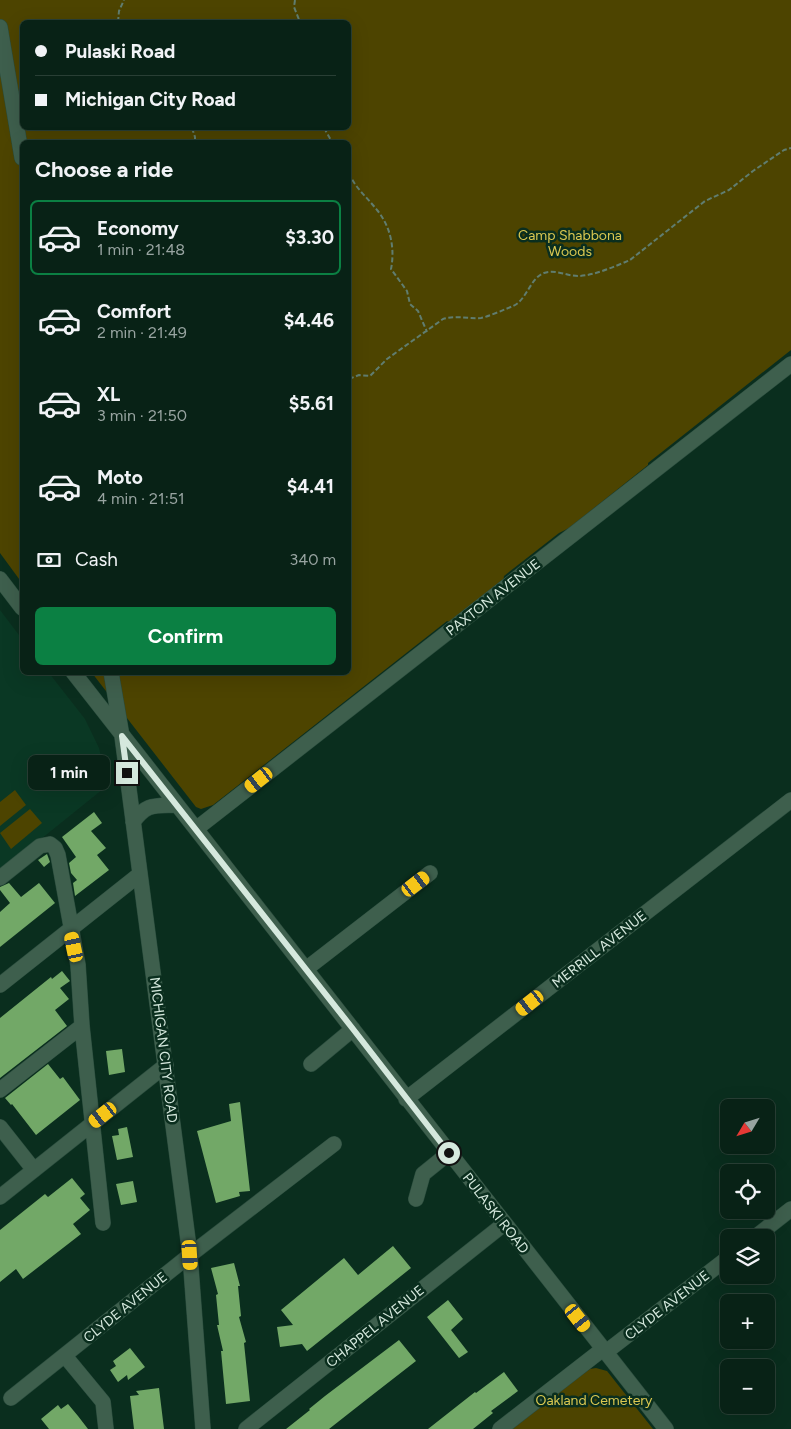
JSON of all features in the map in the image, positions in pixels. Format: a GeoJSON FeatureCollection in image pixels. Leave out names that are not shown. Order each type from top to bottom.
{"type":"FeatureCollection","features":[{"type":"Feature","properties":{"kind":"street"},"geometry":{"type":"LineString","coordinates":[[0,27],[20,146]]}},
{"type":"Feature","properties":{"kind":"street","name":"PAXTON AVENUE"},"geometry":{"type":"LineString","coordinates":[[196,829],[791,364]]}},
{"type":"Feature","properties":{"kind":"street"},"geometry":{"type":"LineString","coordinates":[[0,579],[20,605]]}},
{"type":"Feature","properties":{"kind":"street","name":"PULASKI ROAD"},"geometry":{"type":"LineString","coordinates":[[75,675],[666,1429]]}},
{"type":"Feature","properties":{"kind":"street","name":"MICHIGAN CITY ROAD"},"geometry":{"type":"LineString","coordinates":[[112,675],[134,822],[190,1255],[203,1429]]}},
{"type":"Feature","properties":{"kind":"street","name":"MERRILL AVENUE"},"geometry":{"type":"LineString","coordinates":[[406,1099],[791,800]]}},
{"type":"Feature","properties":{"kind":"street"},"geometry":{"type":"LineString","coordinates":[[134,822],[147,807],[177,805]]}},
{"type":"Feature","properties":{"kind":"street"},"geometry":{"type":"LineString","coordinates":[[0,878],[40,846],[50,844],[55,848],[58,855],[78,965],[91,1125],[103,1223]]}},
{"type":"Feature","properties":{"kind":"street"},"geometry":{"type":"LineString","coordinates":[[306,969],[430,873]]}},
{"type":"Feature","properties":{"kind":"street"},"geometry":{"type":"LineString","coordinates":[[0,985],[140,874]]}},
{"type":"Feature","properties":{"kind":"street"},"geometry":{"type":"LineString","coordinates":[[0,1090],[82,1026]]}},
{"type":"Feature","properties":{"kind":"street"},"geometry":{"type":"LineString","coordinates":[[311,1064],[353,1029]]}},
{"type":"Feature","properties":{"kind":"street"},"geometry":{"type":"LineString","coordinates":[[0,1197],[166,1065]]}},
{"type":"Feature","properties":{"kind":"street"},"geometry":{"type":"LineString","coordinates":[[0,1127],[34,1170]]}},
{"type":"Feature","properties":{"kind":"street","name":"CLYDE AVENUE"},"geometry":{"type":"LineString","coordinates":[[11,1398],[190,1255],[334,1144]]}},
{"type":"Feature","properties":{"kind":"street"},"geometry":{"type":"LineString","coordinates":[[416,1199],[423,1174],[449,1153]]}},
{"type":"Feature","properties":{"kind":"street"},"geometry":{"type":"LineString","coordinates":[[765,1229],[791,1209]]}},
{"type":"Feature","properties":{"kind":"street","name":"CHAPPEL AVENUE"},"geometry":{"type":"LineString","coordinates":[[246,1429],[504,1224]]}},
{"type":"Feature","properties":{"kind":"street","name":"CLYDE AVENUE"},"geometry":{"type":"LineString","coordinates":[[500,1429],[720,1264]]}},
{"type":"Feature","properties":{"kind":"street"},"geometry":{"type":"LineString","coordinates":[[65,1356],[103,1402],[106,1429]]}},
{"type":"Feature","properties":{"kind":"path"},"geometry":{"type":"LineString","coordinates":[[118,20],[119,11],[124,0]]}},
{"type":"Feature","properties":{"kind":"path"},"geometry":{"type":"LineString","coordinates":[[295,0],[294,7],[299,20]]}},
{"type":"Feature","properties":{"kind":"path"},"geometry":{"type":"LineString","coordinates":[[351,378],[359,375],[370,376],[387,359],[443,319],[453,316],[481,318],[514,306],[537,278],[544,273],[555,272],[578,276],[586,275],[630,260],[705,201],[729,190],[784,150],[791,148]]}},
{"type":"Feature","properties":{"kind":"path"},"geometry":{"type":"LineString","coordinates":[[351,177],[358,190],[378,211],[387,226],[392,243],[393,259],[391,269],[407,291],[410,304],[418,310],[426,332]]}},
{"type":"Feature","properties":{"kind":"shaded area"},"geometry":{"type":"Polygon","coordinates":[[[0,610],[20,636],[20,675],[51,675],[85,719],[99,748],[108,785],[0,872],[0,610]]]}},
{"type":"Feature","properties":{"kind":"green space","name":"Camp Shabbona Woods"},"geometry":{"type":"Polygon","coordinates":[[[0,0],[791,0],[791,350],[569,528],[559,533],[504,576],[503,583],[452,623],[447,621],[213,805],[201,809],[196,807],[94,675],[351,675],[351,140],[20,140],[20,580],[0,553],[0,0]]]}},
{"type":"Feature","properties":{"kind":"green space"},"geometry":{"type":"Polygon","coordinates":[[[15,790],[26,805],[0,826],[0,802],[15,790]]]}},
{"type":"Feature","properties":{"kind":"green space"},"geometry":{"type":"Polygon","coordinates":[[[30,809],[42,823],[11,849],[0,833],[30,809]]]}},
{"type":"Feature","properties":{"kind":"green space","name":"Oakland Cemetery"},"geometry":{"type":"Polygon","coordinates":[[[596,1368],[607,1371],[653,1429],[511,1429],[552,1396],[590,1369],[596,1368]]]}},
{"type":"Feature","properties":{"kind":"building"},"geometry":{"type":"Polygon","coordinates":[[[94,812],[102,823],[91,831],[106,848],[97,855],[109,870],[75,896],[73,883],[77,880],[71,873],[69,863],[76,857],[62,837],[94,812]]]}},
{"type":"Feature","properties":{"kind":"building"},"geometry":{"type":"Polygon","coordinates":[[[47,854],[50,862],[44,867],[38,860],[47,854]]]}},
{"type":"Feature","properties":{"kind":"building"},"geometry":{"type":"Polygon","coordinates":[[[9,883],[21,897],[39,883],[55,903],[0,947],[0,912],[10,903],[0,890],[0,887],[9,883]]]}},
{"type":"Feature","properties":{"kind":"building"},"geometry":{"type":"Polygon","coordinates":[[[62,971],[70,981],[60,988],[69,999],[55,1010],[67,1026],[0,1078],[0,1018],[51,977],[52,979],[62,971]]]}},
{"type":"Feature","properties":{"kind":"building"},"geometry":{"type":"Polygon","coordinates":[[[122,1049],[125,1072],[109,1075],[106,1051],[122,1049]]]}},
{"type":"Feature","properties":{"kind":"building"},"geometry":{"type":"Polygon","coordinates":[[[48,1064],[60,1079],[63,1077],[80,1100],[36,1135],[12,1104],[5,1098],[48,1064]]]}},
{"type":"Feature","properties":{"kind":"building"},"geometry":{"type":"Polygon","coordinates":[[[240,1102],[250,1191],[239,1192],[240,1196],[216,1203],[197,1131],[231,1121],[229,1104],[240,1102]]]}},
{"type":"Feature","properties":{"kind":"building"},"geometry":{"type":"Polygon","coordinates":[[[127,1127],[133,1157],[117,1160],[112,1136],[119,1135],[118,1129],[127,1127]]]}},
{"type":"Feature","properties":{"kind":"building"},"geometry":{"type":"Polygon","coordinates":[[[72,1178],[85,1194],[80,1198],[90,1210],[73,1224],[81,1234],[23,1279],[16,1269],[0,1282],[0,1230],[45,1194],[48,1197],[72,1178]]]}},
{"type":"Feature","properties":{"kind":"building"},"geometry":{"type":"Polygon","coordinates":[[[133,1181],[137,1202],[121,1205],[116,1184],[133,1181]]]}},
{"type":"Feature","properties":{"kind":"building"},"geometry":{"type":"Polygon","coordinates":[[[393,1246],[411,1268],[307,1351],[302,1344],[280,1347],[277,1327],[293,1325],[281,1310],[344,1258],[358,1275],[393,1246]]]}},
{"type":"Feature","properties":{"kind":"building"},"geometry":{"type":"Polygon","coordinates":[[[234,1263],[240,1286],[238,1286],[241,1316],[239,1317],[246,1342],[244,1343],[250,1401],[226,1404],[221,1351],[223,1351],[217,1325],[219,1325],[216,1295],[218,1294],[211,1268],[234,1263]]]}},
{"type":"Feature","properties":{"kind":"building"},"geometry":{"type":"Polygon","coordinates":[[[448,1300],[463,1319],[451,1330],[468,1352],[459,1358],[427,1317],[448,1300]]]}},
{"type":"Feature","properties":{"kind":"building"},"geometry":{"type":"Polygon","coordinates":[[[399,1340],[416,1361],[329,1429],[286,1429],[325,1396],[399,1340]]]}},
{"type":"Feature","properties":{"kind":"building"},"geometry":{"type":"Polygon","coordinates":[[[130,1348],[145,1367],[128,1380],[127,1375],[118,1382],[110,1370],[116,1366],[113,1361],[130,1348]]]}},
{"type":"Feature","properties":{"kind":"building"},"geometry":{"type":"Polygon","coordinates":[[[504,1372],[518,1391],[491,1411],[493,1413],[473,1429],[428,1429],[475,1392],[504,1372]]]}},
{"type":"Feature","properties":{"kind":"building"},"geometry":{"type":"Polygon","coordinates":[[[159,1388],[164,1429],[134,1429],[130,1396],[139,1395],[136,1391],[159,1388]]]}},
{"type":"Feature","properties":{"kind":"building"},"geometry":{"type":"Polygon","coordinates":[[[68,1404],[88,1429],[49,1429],[41,1419],[58,1405],[61,1409],[68,1404]]]}},
{"type":"Feature","properties":{"kind":"route"},"geometry":{"type":"LineString","coordinates":[[127,773],[122,736],[449,1153]]}}]}
